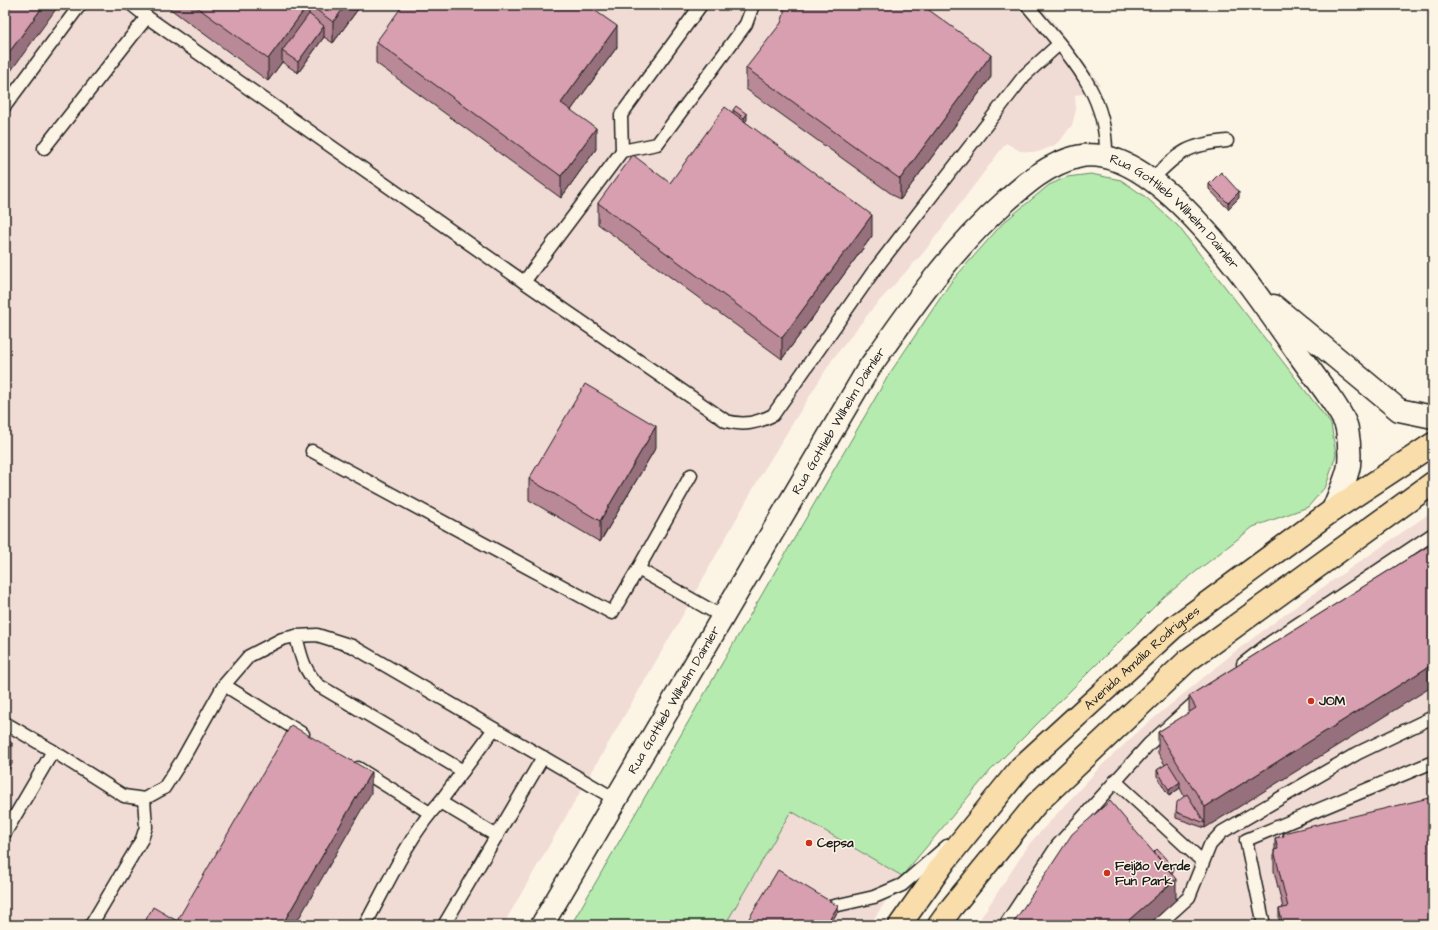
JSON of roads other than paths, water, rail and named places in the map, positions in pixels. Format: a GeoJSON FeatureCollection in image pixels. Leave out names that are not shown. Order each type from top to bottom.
{"type":"FeatureCollection","features":[{"type":"Feature","properties":{"kind":"main road","name":"Avenida Amália Rodrigues"},"geometry":{"type":"LineString","coordinates":[[900,925],[945,861],[1021,767],[1173,628],[1333,510],[1433,444]]}},
{"type":"Feature","properties":{"kind":"main road"},"geometry":{"type":"LineString","coordinates":[[939,925],[1036,804],[1187,661],[1433,483]]}},
{"type":"Feature","properties":{"kind":"street","name":"Rua Gottlieb Wilhelm Daimler"},"geometry":{"type":"LineString","coordinates":[[542,925],[867,371],[916,299],[940,269],[989,217],[1041,172],[1059,163],[1079,156],[1106,157],[1132,166],[1176,200],[1213,240],[1249,284],[1330,398],[1347,427],[1349,466],[1333,510]]}},
{"type":"Feature","properties":{"kind":"street","name":"Rua Gottlieb Wilhelm Daimler"},"geometry":{"type":"LineString","coordinates":[[1249,284],[1360,379],[1399,410],[1433,417]]}},
{"type":"Feature","properties":{"kind":"lane"},"geometry":{"type":"LineString","coordinates":[[5,106],[80,5]]}},
{"type":"Feature","properties":{"kind":"lane"},"geometry":{"type":"LineString","coordinates":[[132,5],[524,282],[726,421],[736,424],[750,424],[773,415],[873,272],[1024,76],[1059,44]]}},
{"type":"Feature","properties":{"kind":"lane"},"geometry":{"type":"LineString","coordinates":[[524,282],[622,151],[621,115],[701,5]]}},
{"type":"Feature","properties":{"kind":"lane"},"geometry":{"type":"LineString","coordinates":[[622,151],[657,144],[746,24],[753,5]]}},
{"type":"Feature","properties":{"kind":"lane"},"geometry":{"type":"LineString","coordinates":[[1027,5],[1086,77],[1094,92],[1105,126],[1106,157]]}},
{"type":"Feature","properties":{"kind":"lane"},"geometry":{"type":"LineString","coordinates":[[44,148],[147,17]]}},
{"type":"Feature","properties":{"kind":"lane"},"geometry":{"type":"LineString","coordinates":[[1151,180],[1171,160],[1189,148],[1203,144],[1227,141]]}},
{"type":"Feature","properties":{"kind":"lane"},"geometry":{"type":"LineString","coordinates":[[312,452],[612,613],[691,475]]}},
{"type":"Feature","properties":{"kind":"lane"},"geometry":{"type":"LineString","coordinates":[[1233,672],[1271,642],[1433,534]]}},
{"type":"Feature","properties":{"kind":"lane"},"geometry":{"type":"LineString","coordinates":[[638,569],[723,617]]}},
{"type":"Feature","properties":{"kind":"lane"},"geometry":{"type":"LineString","coordinates":[[5,723],[53,751],[124,796],[144,799],[164,788],[182,760],[224,685],[249,656],[282,639],[296,636],[317,635],[352,646],[615,799]]}},
{"type":"Feature","properties":{"kind":"lane"},"geometry":{"type":"LineString","coordinates":[[296,636],[303,663],[308,674],[318,685],[463,771]]}},
{"type":"Feature","properties":{"kind":"lane"},"geometry":{"type":"LineString","coordinates":[[224,685],[310,739]]}},
{"type":"Feature","properties":{"kind":"lane"},"geometry":{"type":"LineString","coordinates":[[1005,925],[1057,846],[1149,744],[1208,692]]}},
{"type":"Feature","properties":{"kind":"lane"},"geometry":{"type":"LineString","coordinates":[[1158,925],[1189,897],[1202,861],[1210,845],[1222,832],[1358,754],[1433,717]]}},
{"type":"Feature","properties":{"kind":"lane"},"geometry":{"type":"LineString","coordinates":[[365,925],[430,813],[440,802],[494,729]]}},
{"type":"Feature","properties":{"kind":"lane"},"geometry":{"type":"LineString","coordinates":[[5,833],[53,751]]}},
{"type":"Feature","properties":{"kind":"lane"},"geometry":{"type":"LineString","coordinates":[[444,925],[543,757]]}},
{"type":"Feature","properties":{"kind":"lane"},"geometry":{"type":"LineString","coordinates":[[1264,925],[1246,840],[1433,762]]}},
{"type":"Feature","properties":{"kind":"lane"},"geometry":{"type":"LineString","coordinates":[[350,763],[430,813]]}},
{"type":"Feature","properties":{"kind":"lane"},"geometry":{"type":"LineString","coordinates":[[1115,781],[1202,861]]}},
{"type":"Feature","properties":{"kind":"lane"},"geometry":{"type":"LineString","coordinates":[[91,925],[142,839],[146,827],[144,799]]}},
{"type":"Feature","properties":{"kind":"lane"},"geometry":{"type":"LineString","coordinates":[[440,802],[497,836]]}},
{"type":"Feature","properties":{"kind":"lane"},"geometry":{"type":"LineString","coordinates":[[796,925],[803,913],[874,897],[902,885],[982,815]]}},
{"type":"Feature","properties":{"kind":"place","name":"JOM"},"geometry":{"type":"Point","coordinates":[1311,701]}},
{"type":"Feature","properties":{"kind":"place","name":"Cepsa"},"geometry":{"type":"Point","coordinates":[809,843]}},
{"type":"Feature","properties":{"kind":"place","name":"Feijão Verde Fun Park"},"geometry":{"type":"Point","coordinates":[1107,873]}}]}
